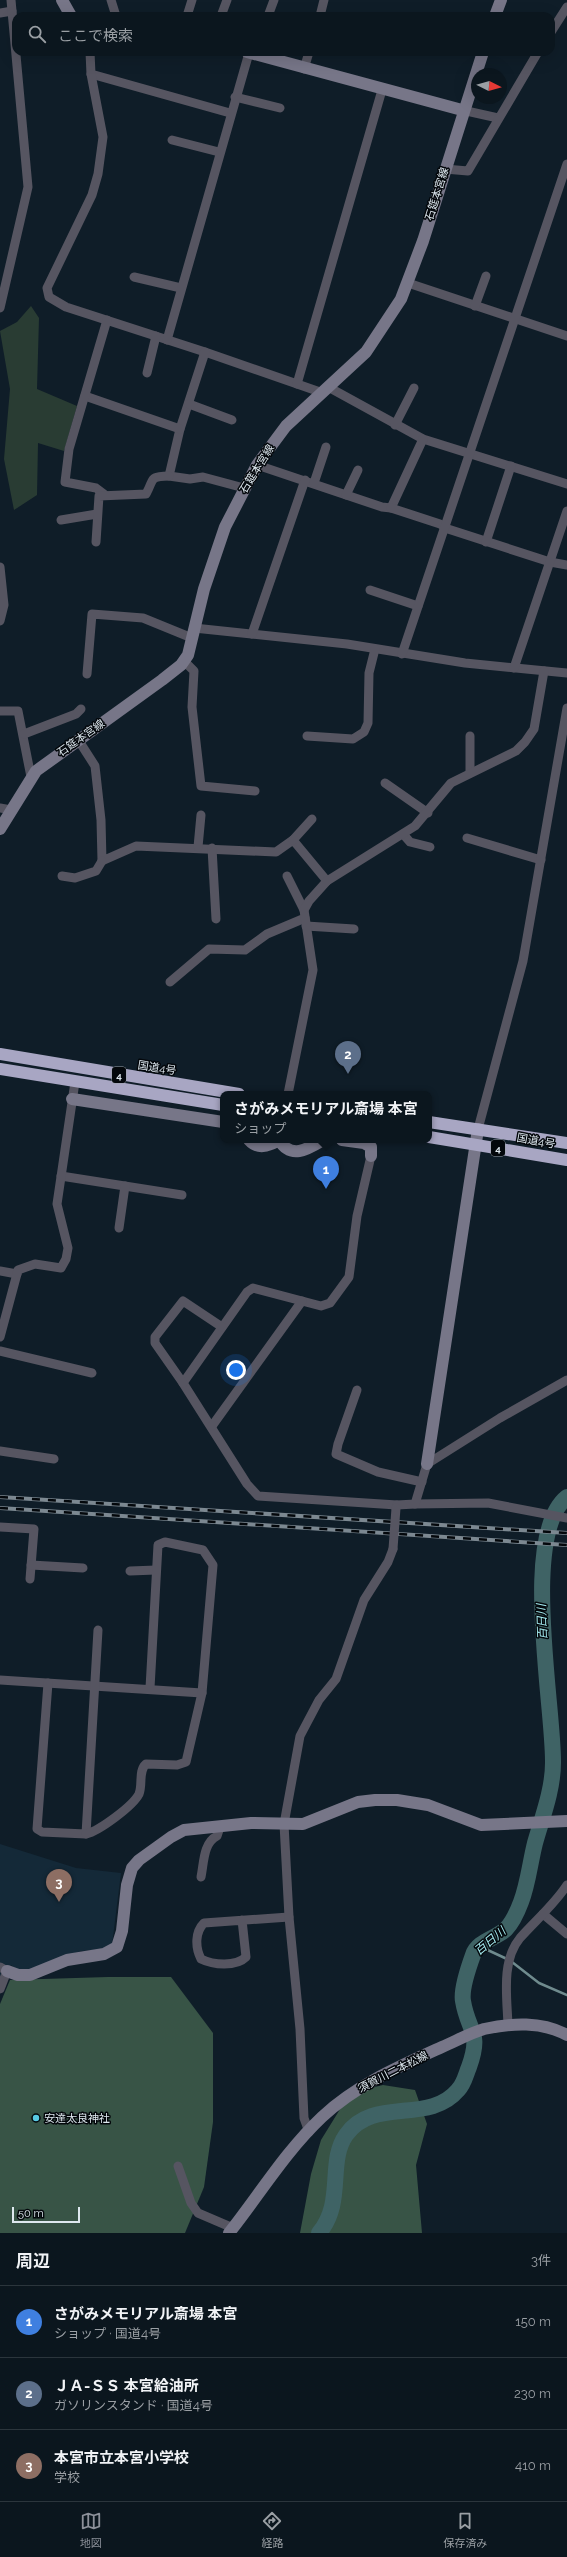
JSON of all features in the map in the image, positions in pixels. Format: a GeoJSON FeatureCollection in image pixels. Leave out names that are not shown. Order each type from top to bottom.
{"type":"FeatureCollection","features":[{"type":"Feature","properties":{"kind":"highway","name":"国道4号"},"geometry":{"type":"LineString","coordinates":[[0,1054],[221,1091]]}},
{"type":"Feature","properties":{"kind":"highway","name":"4"},"geometry":{"type":"LineString","coordinates":[[0,1069],[220,1105]]}},
{"type":"Feature","properties":{"kind":"highway","name":"国道4号"},"geometry":{"type":"LineString","coordinates":[[432,1122],[567,1143]]}},
{"type":"Feature","properties":{"kind":"highway","name":"国道4号"},"geometry":{"type":"LineString","coordinates":[[432,1137],[567,1160]]}},
{"type":"Feature","properties":{"kind":"street"},"geometry":{"type":"LineString","coordinates":[[0,13],[12,11],[12,0]]}},
{"type":"Feature","properties":{"kind":"street"},"geometry":{"type":"LineString","coordinates":[[62,0],[69,12]]}},
{"type":"Feature","properties":{"kind":"street"},"geometry":{"type":"LineString","coordinates":[[112,0],[115,12]]}},
{"type":"Feature","properties":{"kind":"street"},"geometry":{"type":"LineString","coordinates":[[188,12],[192,0]]}},
{"type":"Feature","properties":{"kind":"street"},"geometry":{"type":"LineString","coordinates":[[222,12],[226,0]]}},
{"type":"Feature","properties":{"kind":"street"},"geometry":{"type":"LineString","coordinates":[[270,12],[274,0]]}},
{"type":"Feature","properties":{"kind":"street"},"geometry":{"type":"LineString","coordinates":[[321,12],[324,0]]}},
{"type":"Feature","properties":{"kind":"street"},"geometry":{"type":"LineString","coordinates":[[496,12],[501,0]]}},
{"type":"Feature","properties":{"kind":"street"},"geometry":{"type":"LineString","coordinates":[[555,26],[567,7]]}},
{"type":"Feature","properties":{"kind":"street"},"geometry":{"type":"LineString","coordinates":[[0,308],[28,187],[16,56]]}},
{"type":"Feature","properties":{"kind":"street"},"geometry":{"type":"LineString","coordinates":[[90,56],[91,74],[103,137],[98,174],[92,195],[47,294],[52,300],[66,307],[205,352],[297,384],[327,391],[423,439],[567,484]]}},
{"type":"Feature","properties":{"kind":"street"},"geometry":{"type":"LineString","coordinates":[[167,340],[230,113],[250,56]]}},
{"type":"Feature","properties":{"kind":"street"},"geometry":{"type":"LineString","coordinates":[[261,56],[382,90],[498,118]]}},
{"type":"Feature","properties":{"kind":"street"},"geometry":{"type":"LineString","coordinates":[[304,69],[308,56]]}},
{"type":"Feature","properties":{"kind":"street","name":"石筵本宮線"},"geometry":{"type":"LineString","coordinates":[[0,829],[5,809],[31,777],[184,661],[226,527],[244,488],[257,465],[286,426],[327,391],[374,342],[401,299],[408,283],[445,169],[462,110],[482,56]]}},
{"type":"Feature","properties":{"kind":"street"},"geometry":{"type":"LineString","coordinates":[[445,169],[468,171],[536,56]]}},
{"type":"Feature","properties":{"kind":"street"},"geometry":{"type":"LineString","coordinates":[[91,74],[230,113]]}},
{"type":"Feature","properties":{"kind":"street"},"geometry":{"type":"LineString","coordinates":[[297,384],[382,90]]}},
{"type":"Feature","properties":{"kind":"street"},"geometry":{"type":"LineString","coordinates":[[235,96],[280,108]]}},
{"type":"Feature","properties":{"kind":"street"},"geometry":{"type":"LineString","coordinates":[[172,140],[219,152]]}},
{"type":"Feature","properties":{"kind":"street"},"geometry":{"type":"LineString","coordinates":[[402,654],[567,164]]}},
{"type":"Feature","properties":{"kind":"street"},"geometry":{"type":"LineString","coordinates":[[475,306],[486,276]]}},
{"type":"Feature","properties":{"kind":"street"},"geometry":{"type":"LineString","coordinates":[[134,277],[181,288]]}},
{"type":"Feature","properties":{"kind":"street"},"geometry":{"type":"LineString","coordinates":[[408,283],[567,336]]}},
{"type":"Feature","properties":{"kind":"street"},"geometry":{"type":"LineString","coordinates":[[104,494],[96,488],[65,482],[69,449],[106,320]]}},
{"type":"Feature","properties":{"kind":"street"},"geometry":{"type":"LineString","coordinates":[[146,372],[156,336]]}},
{"type":"Feature","properties":{"kind":"street"},"geometry":{"type":"LineString","coordinates":[[169,476],[180,429],[205,352]]}},
{"type":"Feature","properties":{"kind":"street"},"geometry":{"type":"LineString","coordinates":[[395,425],[414,388]]}},
{"type":"Feature","properties":{"kind":"street"},"geometry":{"type":"LineString","coordinates":[[85,396],[180,429]]}},
{"type":"Feature","properties":{"kind":"street"},"geometry":{"type":"LineString","coordinates":[[188,404],[232,420]]}},
{"type":"Feature","properties":{"kind":"street"},"geometry":{"type":"LineString","coordinates":[[391,508],[423,439]]}},
{"type":"Feature","properties":{"kind":"street"},"geometry":{"type":"LineString","coordinates":[[252,634],[309,482],[326,446]]}},
{"type":"Feature","properties":{"kind":"street"},"geometry":{"type":"LineString","coordinates":[[257,465],[382,507],[391,508],[486,542],[550,562],[567,565]]}},
{"type":"Feature","properties":{"kind":"street"},"geometry":{"type":"LineString","coordinates":[[486,542],[511,466]]}},
{"type":"Feature","properties":{"kind":"street"},"geometry":{"type":"LineString","coordinates":[[346,495],[358,470]]}},
{"type":"Feature","properties":{"kind":"street"},"geometry":{"type":"LineString","coordinates":[[96,542],[99,496],[104,494],[146,494],[151,479],[155,476],[190,478],[203,477],[244,488]]}},
{"type":"Feature","properties":{"kind":"street"},"geometry":{"type":"LineString","coordinates":[[514,668],[567,511]]}},
{"type":"Feature","properties":{"kind":"street"},"geometry":{"type":"LineString","coordinates":[[61,520],[97,514]]}},
{"type":"Feature","properties":{"kind":"street"},"geometry":{"type":"LineString","coordinates":[[0,567],[4,605],[0,621]]}},
{"type":"Feature","properties":{"kind":"street"},"geometry":{"type":"LineString","coordinates":[[370,590],[418,606]]}},
{"type":"Feature","properties":{"kind":"street"},"geometry":{"type":"LineString","coordinates":[[87,674],[92,614],[143,618],[193,633],[252,634],[514,668],[567,673]]}},
{"type":"Feature","properties":{"kind":"street"},"geometry":{"type":"LineString","coordinates":[[307,736],[353,739],[364,732],[368,723],[369,673],[376,649]]}},
{"type":"Feature","properties":{"kind":"street"},"geometry":{"type":"LineString","coordinates":[[184,661],[194,671],[192,707],[201,786],[255,791]]}},
{"type":"Feature","properties":{"kind":"street"},"geometry":{"type":"LineString","coordinates":[[305,918],[327,881],[402,834],[428,814],[451,783],[516,751],[526,742],[534,729],[544,671]]}},
{"type":"Feature","properties":{"kind":"street"},"geometry":{"type":"LineString","coordinates":[[24,734],[76,714],[81,708]]}},
{"type":"Feature","properties":{"kind":"street"},"geometry":{"type":"LineString","coordinates":[[415,1504],[427,1464],[478,1129],[523,961],[567,708]]}},
{"type":"Feature","properties":{"kind":"street"},"geometry":{"type":"LineString","coordinates":[[0,711],[18,711],[24,734],[31,777]]}},
{"type":"Feature","properties":{"kind":"street"},"geometry":{"type":"LineString","coordinates":[[470,736],[470,773]]}},
{"type":"Feature","properties":{"kind":"street"},"geometry":{"type":"LineString","coordinates":[[62,876],[75,878],[96,871],[102,861],[101,820],[95,766],[79,741]]}},
{"type":"Feature","properties":{"kind":"street"},"geometry":{"type":"LineString","coordinates":[[384,783],[428,814]]}},
{"type":"Feature","properties":{"kind":"street"},"geometry":{"type":"LineString","coordinates":[[198,847],[201,816]]}},
{"type":"Feature","properties":{"kind":"street"},"geometry":{"type":"LineString","coordinates":[[102,861],[136,846],[198,847],[276,852],[293,840],[312,819]]}},
{"type":"Feature","properties":{"kind":"street"},"geometry":{"type":"LineString","coordinates":[[402,834],[410,842],[430,847]]}},
{"type":"Feature","properties":{"kind":"street"},"geometry":{"type":"LineString","coordinates":[[467,838],[541,860]]}},
{"type":"Feature","properties":{"kind":"street"},"geometry":{"type":"LineString","coordinates":[[293,840],[327,881]]}},
{"type":"Feature","properties":{"kind":"street"},"geometry":{"type":"LineString","coordinates":[[212,848],[216,919]]}},
{"type":"Feature","properties":{"kind":"street"},"geometry":{"type":"LineString","coordinates":[[287,876],[305,918],[313,970],[289,1091]]}},
{"type":"Feature","properties":{"kind":"street"},"geometry":{"type":"LineString","coordinates":[[170,982],[209,949],[245,950],[267,934],[305,918],[354,929]]}},
{"type":"Feature","properties":{"kind":"street"},"geometry":{"type":"LineString","coordinates":[[0,1337],[18,1270],[25,1266],[35,1264],[61,1268],[66,1259],[66,1235],[57,1204],[75,1082]]}},
{"type":"Feature","properties":{"kind":"street"},"geometry":{"type":"LineString","coordinates":[[72,1099],[220,1122]]}},
{"type":"Feature","properties":{"kind":"street"},"geometry":{"type":"LineString","coordinates":[[254,1143],[258,1146],[265,1147],[272,1143]]}},
{"type":"Feature","properties":{"kind":"street"},"geometry":{"type":"LineString","coordinates":[[281,1143],[285,1148],[295,1152],[305,1150],[318,1143]]}},
{"type":"Feature","properties":{"kind":"street"},"geometry":{"type":"LineString","coordinates":[[183,1383],[247,1292],[253,1288],[321,1306],[330,1303],[349,1277],[358,1209],[371,1156],[370,1147],[358,1143]]}},
{"type":"Feature","properties":{"kind":"street"},"geometry":{"type":"LineString","coordinates":[[60,1176],[182,1195]]}},
{"type":"Feature","properties":{"kind":"street"},"geometry":{"type":"LineString","coordinates":[[119,1228],[125,1186]]}},
{"type":"Feature","properties":{"kind":"street"},"geometry":{"type":"LineString","coordinates":[[0,1271],[17,1274]]}},
{"type":"Feature","properties":{"kind":"street"},"geometry":{"type":"LineString","coordinates":[[222,1327],[183,1301],[155,1337],[155,1343],[212,1426],[247,1484],[258,1496],[396,1507],[415,1504],[488,1503],[564,1518]]}},
{"type":"Feature","properties":{"kind":"street"},"geometry":{"type":"LineString","coordinates":[[212,1426],[302,1301]]}},
{"type":"Feature","properties":{"kind":"street"},"geometry":{"type":"LineString","coordinates":[[0,1351],[92,1373]]}},
{"type":"Feature","properties":{"kind":"street"},"geometry":{"type":"LineString","coordinates":[[427,1464],[500,1418],[567,1380]]}},
{"type":"Feature","properties":{"kind":"street"},"geometry":{"type":"LineString","coordinates":[[356,1390],[336,1454],[378,1472],[422,1482]]}},
{"type":"Feature","properties":{"kind":"street"},"geometry":{"type":"LineString","coordinates":[[0,1451],[54,1459]]}},
{"type":"Feature","properties":{"kind":"street"},"geometry":{"type":"LineString","coordinates":[[309,2132],[304,2118],[300,2029],[288,1917],[284,1824],[300,1736],[319,1700],[336,1679],[364,1600],[388,1562],[393,1549],[396,1507]]}},
{"type":"Feature","properties":{"kind":"street"},"geometry":{"type":"LineString","coordinates":[[0,1527],[34,1529],[30,1579]]}},
{"type":"Feature","properties":{"kind":"street"},"geometry":{"type":"LineString","coordinates":[[48,1683],[37,1829],[42,1832],[86,1834],[96,1832],[136,1798],[140,1790],[142,1769],[146,1764],[177,1765],[186,1762],[202,1693],[213,1565],[203,1550],[160,1543],[158,1545],[150,1688]]}},
{"type":"Feature","properties":{"kind":"street"},"geometry":{"type":"LineString","coordinates":[[31,1564],[83,1568]]}},
{"type":"Feature","properties":{"kind":"street"},"geometry":{"type":"LineString","coordinates":[[130,1571],[156,1570]]}},
{"type":"Feature","properties":{"kind":"street"},"geometry":{"type":"LineString","coordinates":[[86,1834],[98,1630]]}},
{"type":"Feature","properties":{"kind":"street"},"geometry":{"type":"LineString","coordinates":[[0,1680],[150,1688],[202,1693]]}},
{"type":"Feature","properties":{"kind":"street"},"geometry":{"type":"LineString","coordinates":[[0,1988],[4,1969],[18,1975],[30,1975],[67,1960],[113,1950],[121,1938],[129,1874],[139,1860],[176,1833],[251,1823],[303,1824],[358,1802],[382,1800],[428,1805],[481,1825],[567,1821]]}},
{"type":"Feature","properties":{"kind":"street"},"geometry":{"type":"LineString","coordinates":[[201,1877],[209,1841],[217,1836],[220,1827]]}},
{"type":"Feature","properties":{"kind":"street"},"geometry":{"type":"LineString","coordinates":[[508,2025],[506,1991],[511,1954],[519,1939],[544,1914],[567,1885]]}},
{"type":"Feature","properties":{"kind":"street"},"geometry":{"type":"LineString","coordinates":[[544,1914],[567,1934]]}},
{"type":"Feature","properties":{"kind":"street"},"geometry":{"type":"LineString","coordinates":[[242,1920],[246,1957],[242,1961],[212,1965],[201,1959],[197,1930],[204,1923],[242,1920],[288,1917]]}},
{"type":"Feature","properties":{"kind":"street","name":"須賀川二本松線"},"geometry":{"type":"LineString","coordinates":[[231,2230],[287,2153],[322,2117],[365,2085],[467,2036],[483,2030],[508,2025],[546,2026],[567,2035]]}},
{"type":"Feature","properties":{"kind":"street"},"geometry":{"type":"LineString","coordinates":[[178,2166],[191,2202],[198,2213],[231,2230]]}},
{"type":"Feature","properties":{"kind":"shaded area"},"geometry":{"type":"Polygon","coordinates":[[[0,1844],[76,1868],[121,1873],[112,1945],[106,1949],[82,1951],[67,1955],[33,1971],[16,1969],[11,1965],[0,1981],[0,1844]]]}},
{"type":"Feature","properties":{"kind":"green space"},"geometry":{"type":"Polygon","coordinates":[[[31,306],[39,318],[37,389],[77,406],[64,451],[38,443],[37,495],[14,510],[4,459],[10,389],[0,331],[17,322],[31,306]]]}},
{"type":"Feature","properties":{"kind":"green space"},"geometry":{"type":"Polygon","coordinates":[[[171,1977],[213,2033],[213,2122],[204,2187],[185,2233],[0,2233],[0,2004],[10,1980],[171,1977]]]}},
{"type":"Feature","properties":{"kind":"green space"},"geometry":{"type":"Polygon","coordinates":[[[383,2085],[415,2090],[427,2124],[416,2165],[422,2233],[300,2233],[311,2174],[321,2140],[350,2093],[383,2085]]]}},
{"type":"Feature","properties":{"kind":"waterway","name":"百日川"},"geometry":{"type":"LineString","coordinates":[[319,2233],[327,2221],[332,2208],[337,2157],[340,2146],[346,2135],[357,2123],[371,2116],[432,2106],[446,2100],[460,2088],[469,2067],[473,2055],[474,2038],[463,2001],[464,1985],[475,1950],[483,1943],[506,1929],[513,1920],[518,1909],[547,1804],[553,1773],[552,1737],[545,1664],[542,1583],[545,1546],[553,1517],[567,1497]]}},
{"type":"Feature","properties":{"kind":"waterway"},"geometry":{"type":"LineString","coordinates":[[479,1946],[507,1959]]}},
{"type":"Feature","properties":{"kind":"waterway"},"geometry":{"type":"LineString","coordinates":[[512,1962],[539,1983],[567,1995]]}},
{"type":"Feature","properties":{"kind":"railway"},"geometry":{"type":"LineString","coordinates":[[0,1497],[567,1533]]}},
{"type":"Feature","properties":{"kind":"railway"},"geometry":{"type":"LineString","coordinates":[[0,1508],[567,1545]]}},
{"type":"Feature","properties":{"kind":"place","name":"ＪＡ-ＳＳ 本宮給油所"},"geometry":{"type":"Point","coordinates":[348,1074]}},
{"type":"Feature","properties":{"kind":"place","name":"さがみメモリアル斎場 本宮"},"geometry":{"type":"Point","coordinates":[326,1189]}},
{"type":"Feature","properties":{"kind":"place","name":"本宮市立本宮小学校"},"geometry":{"type":"Point","coordinates":[59,1902]}},
{"type":"Feature","properties":{"kind":"place","name":"安達太良神社"},"geometry":{"type":"Point","coordinates":[36,2118]}}]}
